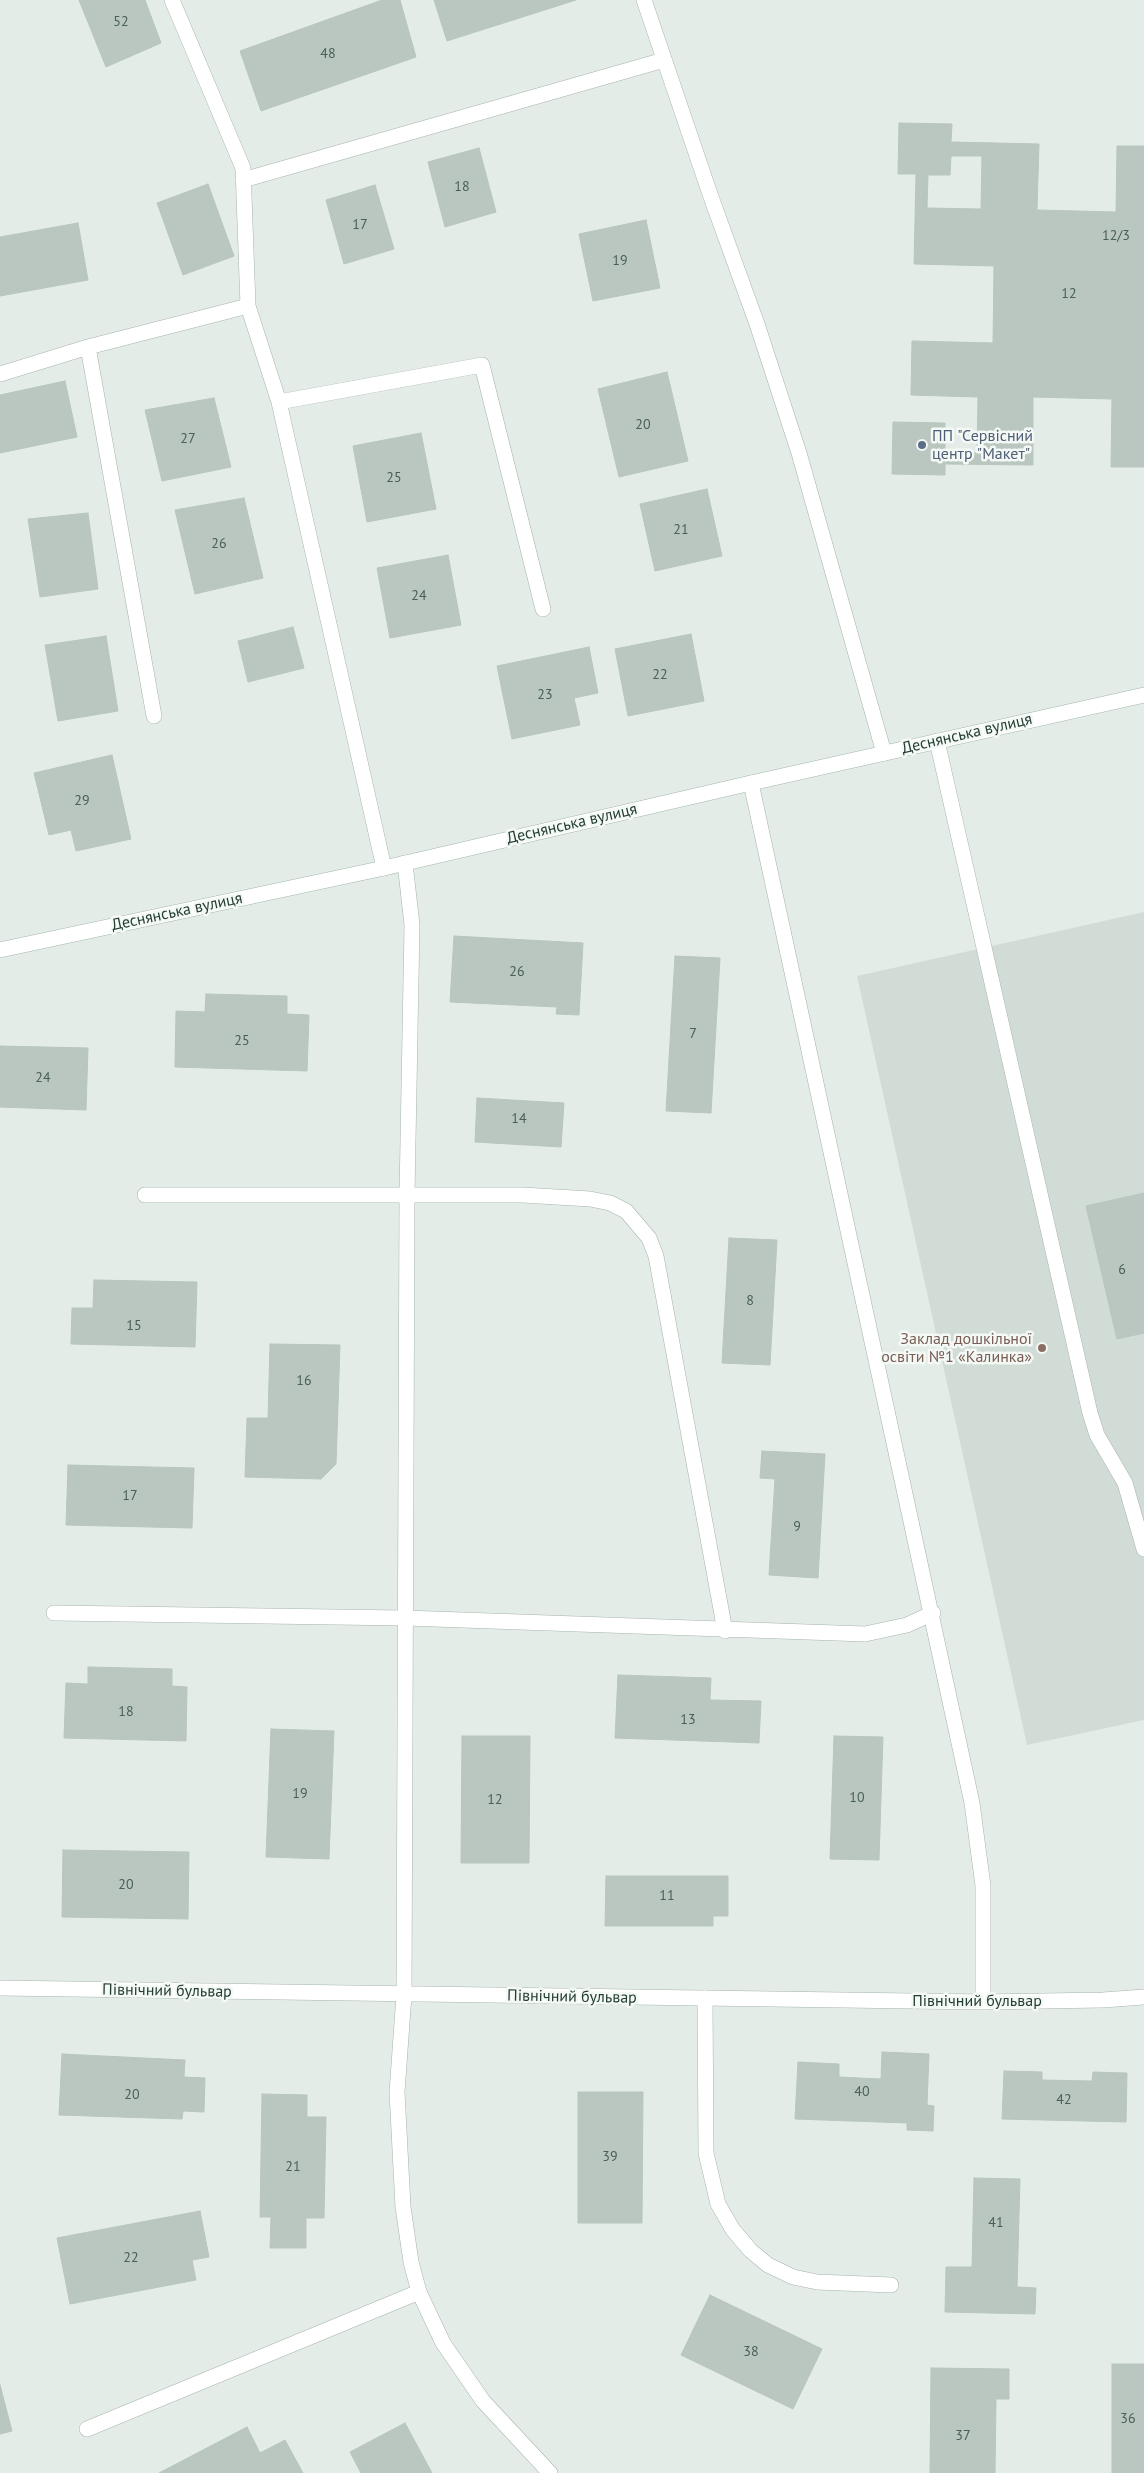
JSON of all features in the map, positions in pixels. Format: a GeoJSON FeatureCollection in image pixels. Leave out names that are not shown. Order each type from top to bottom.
{"type":"FeatureCollection","features":[{"type":"Feature","properties":{"kind":"street"},"geometry":{"type":"LineString","coordinates":[[172,0],[243,168],[248,306],[279,402],[384,868]]}},
{"type":"Feature","properties":{"kind":"street"},"geometry":{"type":"LineString","coordinates":[[644,0],[711,197],[758,324],[796,443],[884,753]]}},
{"type":"Feature","properties":{"kind":"street"},"geometry":{"type":"LineString","coordinates":[[243,180],[664,60]]}},
{"type":"Feature","properties":{"kind":"street"},"geometry":{"type":"LineString","coordinates":[[0,374],[88,347],[248,306]]}},
{"type":"Feature","properties":{"kind":"street"},"geometry":{"type":"LineString","coordinates":[[88,347],[154,716]]}},
{"type":"Feature","properties":{"kind":"street"},"geometry":{"type":"LineString","coordinates":[[279,402],[482,365],[543,610]]}},
{"type":"Feature","properties":{"kind":"street","name":"Деснянська вулиця"},"geometry":{"type":"LineString","coordinates":[[0,950],[384,868],[751,782],[1144,695]]}},
{"type":"Feature","properties":{"kind":"street"},"geometry":{"type":"LineString","coordinates":[[937,741],[1090,1413],[1097,1435],[1125,1482],[1144,1549]]}},
{"type":"Feature","properties":{"kind":"street"},"geometry":{"type":"LineString","coordinates":[[751,782],[959,1731],[979,1844],[982,1886],[983,2002]]}},
{"type":"Feature","properties":{"kind":"street"},"geometry":{"type":"LineString","coordinates":[[406,863],[412,925],[407,1195],[404,1995],[397,2092],[399,2153],[406,2233],[419,2292],[443,2343],[483,2401],[550,2473]]}},
{"type":"Feature","properties":{"kind":"street"},"geometry":{"type":"LineString","coordinates":[[145,1195],[523,1195],[590,1199],[610,1203],[626,1211],[649,1238],[656,1256],[725,1631]]}},
{"type":"Feature","properties":{"kind":"street"},"geometry":{"type":"LineString","coordinates":[[54,1613],[405,1618],[725,1631],[865,1634],[907,1625],[933,1612]]}},
{"type":"Feature","properties":{"kind":"street","name":"Північний бульвар"},"geometry":{"type":"LineString","coordinates":[[0,1988],[983,2002],[1103,2000],[1144,1996]]}},
{"type":"Feature","properties":{"kind":"street"},"geometry":{"type":"LineString","coordinates":[[705,1998],[706,2153],[718,2204],[733,2230],[751,2252],[768,2265],[793,2277],[818,2282],[891,2285]]}},
{"type":"Feature","properties":{"kind":"street"},"geometry":{"type":"LineString","coordinates":[[87,2429],[419,2292]]}},
{"type":"Feature","properties":{"kind":"shaded area","name":"Заклад дошкільної освіти №1 «Калинка»"},"geometry":{"type":"Polygon","coordinates":[[[1144,912],[1144,1720],[1027,1745],[857,976],[1144,912]]]}},
{"type":"Feature","properties":{"kind":"building"},"geometry":{"type":"Polygon","coordinates":[[[79,0],[145,0],[161,43],[106,67],[79,0]]]}},
{"type":"Feature","properties":{"kind":"building"},"geometry":{"type":"Polygon","coordinates":[[[382,0],[400,0],[416,57],[261,111],[240,51],[382,0]]]}},
{"type":"Feature","properties":{"kind":"building"},"geometry":{"type":"Polygon","coordinates":[[[434,0],[576,0],[447,41],[434,0]]]}},
{"type":"Feature","properties":{"kind":"building"},"geometry":{"type":"Polygon","coordinates":[[[899,123],[952,124],[951,142],[1039,144],[1037,210],[1116,212],[1117,146],[1144,146],[1144,467],[1111,467],[1112,399],[1033,397],[1033,465],[945,464],[945,475],[892,474],[893,422],[945,423],[945,453],[977,453],[978,397],[911,395],[912,341],[993,343],[994,266],[914,264],[916,174],[898,174],[899,123]],[[951,156],[950,175],[928,175],[927,208],[981,209],[982,156],[951,156]]]}},
{"type":"Feature","properties":{"kind":"building"},"geometry":{"type":"Polygon","coordinates":[[[479,148],[496,212],[445,227],[428,162],[479,148]]]}},
{"type":"Feature","properties":{"kind":"building"},"geometry":{"type":"Polygon","coordinates":[[[208,184],[234,256],[183,275],[157,203],[208,184]]]}},
{"type":"Feature","properties":{"kind":"building"},"geometry":{"type":"Polygon","coordinates":[[[375,185],[394,249],[344,264],[326,200],[375,185]]]}},
{"type":"Feature","properties":{"kind":"building"},"geometry":{"type":"Polygon","coordinates":[[[646,220],[660,288],[593,301],[579,234],[646,220]]]}},
{"type":"Feature","properties":{"kind":"building"},"geometry":{"type":"Polygon","coordinates":[[[78,223],[88,280],[0,296],[0,237],[78,223]]]}},
{"type":"Feature","properties":{"kind":"building"},"geometry":{"type":"Polygon","coordinates":[[[667,372],[688,461],[619,477],[598,389],[667,372]]]}},
{"type":"Feature","properties":{"kind":"building"},"geometry":{"type":"Polygon","coordinates":[[[65,381],[77,437],[0,453],[0,395],[65,381]]]}},
{"type":"Feature","properties":{"kind":"building"},"geometry":{"type":"Polygon","coordinates":[[[214,398],[231,467],[162,481],[145,410],[214,398]]]}},
{"type":"Feature","properties":{"kind":"building"},"geometry":{"type":"Polygon","coordinates":[[[421,433],[436,509],[367,522],[353,446],[421,433]]]}},
{"type":"Feature","properties":{"kind":"building"},"geometry":{"type":"Polygon","coordinates":[[[707,489],[722,556],[655,571],[640,504],[707,489]]]}},
{"type":"Feature","properties":{"kind":"building"},"geometry":{"type":"Polygon","coordinates":[[[244,498],[263,578],[195,594],[175,510],[244,498]]]}},
{"type":"Feature","properties":{"kind":"building"},"geometry":{"type":"Polygon","coordinates":[[[88,513],[98,589],[40,597],[28,519],[88,513]]]}},
{"type":"Feature","properties":{"kind":"building"},"geometry":{"type":"Polygon","coordinates":[[[448,555],[461,625],[390,638],[377,568],[448,555]]]}},
{"type":"Feature","properties":{"kind":"building"},"geometry":{"type":"Polygon","coordinates":[[[293,627],[304,668],[248,682],[238,641],[293,627]]]}},
{"type":"Feature","properties":{"kind":"building"},"geometry":{"type":"Polygon","coordinates":[[[691,634],[704,701],[628,716],[615,649],[691,634]]]}},
{"type":"Feature","properties":{"kind":"building"},"geometry":{"type":"Polygon","coordinates":[[[106,636],[118,711],[58,721],[45,645],[106,636]]]}},
{"type":"Feature","properties":{"kind":"building"},"geometry":{"type":"Polygon","coordinates":[[[589,647],[598,693],[574,698],[580,725],[512,739],[497,666],[589,647]]]}},
{"type":"Feature","properties":{"kind":"building"},"geometry":{"type":"Polygon","coordinates":[[[112,755],[131,839],[76,851],[71,830],[49,835],[34,773],[112,755]]]}},
{"type":"Feature","properties":{"kind":"building"},"geometry":{"type":"Polygon","coordinates":[[[454,936],[583,943],[579,1015],[556,1014],[557,1007],[450,1002],[454,936]]]}},
{"type":"Feature","properties":{"kind":"building"},"geometry":{"type":"Polygon","coordinates":[[[675,956],[720,958],[711,1113],[666,1111],[675,956]]]}},
{"type":"Feature","properties":{"kind":"building"},"geometry":{"type":"Polygon","coordinates":[[[206,994],[287,996],[287,1014],[309,1015],[307,1071],[175,1067],[176,1011],[205,1012],[206,994]]]}},
{"type":"Feature","properties":{"kind":"building"},"geometry":{"type":"Polygon","coordinates":[[[0,1046],[88,1048],[86,1110],[0,1107],[0,1046]]]}},
{"type":"Feature","properties":{"kind":"building"},"geometry":{"type":"Polygon","coordinates":[[[477,1098],[564,1103],[561,1147],[475,1142],[477,1098]]]}},
{"type":"Feature","properties":{"kind":"building"},"geometry":{"type":"Polygon","coordinates":[[[1144,1193],[1144,1333],[1117,1339],[1086,1206],[1144,1193]]]}},
{"type":"Feature","properties":{"kind":"building"},"geometry":{"type":"Polygon","coordinates":[[[729,1238],[777,1240],[770,1365],[722,1363],[729,1238]]]}},
{"type":"Feature","properties":{"kind":"building"},"geometry":{"type":"Polygon","coordinates":[[[94,1280],[197,1282],[195,1347],[71,1344],[72,1308],[93,1308],[94,1280]]]}},
{"type":"Feature","properties":{"kind":"building"},"geometry":{"type":"Polygon","coordinates":[[[270,1344],[340,1345],[336,1464],[321,1479],[245,1477],[247,1418],[268,1418],[270,1344]]]}},
{"type":"Feature","properties":{"kind":"building"},"geometry":{"type":"Polygon","coordinates":[[[762,1451],[825,1454],[818,1578],[769,1575],[775,1479],[760,1478],[762,1451]]]}},
{"type":"Feature","properties":{"kind":"building"},"geometry":{"type":"Polygon","coordinates":[[[68,1465],[194,1468],[192,1528],[66,1525],[68,1465]]]}},
{"type":"Feature","properties":{"kind":"building"},"geometry":{"type":"Polygon","coordinates":[[[88,1667],[172,1669],[172,1686],[187,1687],[186,1741],[64,1738],[66,1683],[88,1684],[88,1667]]]}},
{"type":"Feature","properties":{"kind":"building"},"geometry":{"type":"Polygon","coordinates":[[[618,1675],[711,1678],[710,1700],[761,1701],[759,1743],[615,1738],[618,1675]]]}},
{"type":"Feature","properties":{"kind":"building"},"geometry":{"type":"Polygon","coordinates":[[[271,1729],[334,1731],[329,1859],[266,1857],[271,1729]]]}},
{"type":"Feature","properties":{"kind":"building"},"geometry":{"type":"Polygon","coordinates":[[[462,1736],[530,1736],[529,1863],[461,1863],[462,1736]]]}},
{"type":"Feature","properties":{"kind":"building"},"geometry":{"type":"Polygon","coordinates":[[[834,1736],[883,1737],[879,1860],[830,1859],[834,1736]]]}},
{"type":"Feature","properties":{"kind":"building"},"geometry":{"type":"Polygon","coordinates":[[[63,1850],[189,1852],[188,1919],[62,1917],[63,1850]]]}},
{"type":"Feature","properties":{"kind":"building"},"geometry":{"type":"Polygon","coordinates":[[[606,1876],[728,1876],[728,1916],[713,1916],[713,1926],[605,1926],[606,1876]]]}},
{"type":"Feature","properties":{"kind":"building"},"geometry":{"type":"Polygon","coordinates":[[[882,2052],[929,2054],[927,2105],[934,2106],[933,2131],[907,2130],[907,2123],[795,2119],[798,2062],[839,2064],[839,2077],[881,2079],[882,2052]]]}},
{"type":"Feature","properties":{"kind":"building"},"geometry":{"type":"Polygon","coordinates":[[[62,2054],[185,2060],[184,2077],[205,2078],[204,2112],[183,2111],[182,2119],[59,2115],[62,2054]]]}},
{"type":"Feature","properties":{"kind":"building"},"geometry":{"type":"Polygon","coordinates":[[[1004,2071],[1042,2072],[1042,2080],[1092,2081],[1093,2072],[1127,2073],[1126,2122],[1002,2119],[1004,2071]]]}},
{"type":"Feature","properties":{"kind":"building"},"geometry":{"type":"Polygon","coordinates":[[[578,2092],[643,2092],[642,2223],[578,2223],[578,2092]]]}},
{"type":"Feature","properties":{"kind":"building"},"geometry":{"type":"Polygon","coordinates":[[[262,2094],[307,2095],[307,2117],[326,2117],[324,2218],[306,2218],[306,2248],[270,2248],[271,2217],[260,2217],[262,2094]]]}},
{"type":"Feature","properties":{"kind":"building"},"geometry":{"type":"Polygon","coordinates":[[[974,2178],[1020,2179],[1017,2287],[1036,2288],[1035,2314],[945,2312],[946,2267],[972,2267],[974,2178]]]}},
{"type":"Feature","properties":{"kind":"building"},"geometry":{"type":"Polygon","coordinates":[[[200,2211],[209,2257],[192,2260],[196,2280],[70,2304],[57,2238],[200,2211]]]}},
{"type":"Feature","properties":{"kind":"building"},"geometry":{"type":"Polygon","coordinates":[[[710,2295],[822,2349],[793,2409],[681,2355],[710,2295]]]}},
{"type":"Feature","properties":{"kind":"building"},"geometry":{"type":"Polygon","coordinates":[[[1112,2364],[1144,2364],[1144,2473],[1112,2473],[1112,2364]]]}},
{"type":"Feature","properties":{"kind":"building"},"geometry":{"type":"Polygon","coordinates":[[[931,2368],[1009,2369],[1009,2399],[996,2399],[995,2473],[930,2473],[931,2368]]]}},
{"type":"Feature","properties":{"kind":"building"},"geometry":{"type":"Polygon","coordinates":[[[0,2385],[12,2431],[0,2434],[0,2385]]]}},
{"type":"Feature","properties":{"kind":"building"},"geometry":{"type":"Polygon","coordinates":[[[405,2423],[432,2473],[361,2473],[350,2452],[405,2423]]]}},
{"type":"Feature","properties":{"kind":"building"},"geometry":{"type":"Polygon","coordinates":[[[247,2427],[260,2453],[285,2440],[303,2473],[159,2473],[247,2427]]]}},
{"type":"Feature","properties":{"kind":"place","name":"ПП \"Сервісний центр \"Макет\""},"geometry":{"type":"Point","coordinates":[922,445]}},
{"type":"Feature","properties":{"kind":"place","name":"Заклад дошкільної освіти №1 «Калинка»"},"geometry":{"type":"Point","coordinates":[1042,1348]}}]}
